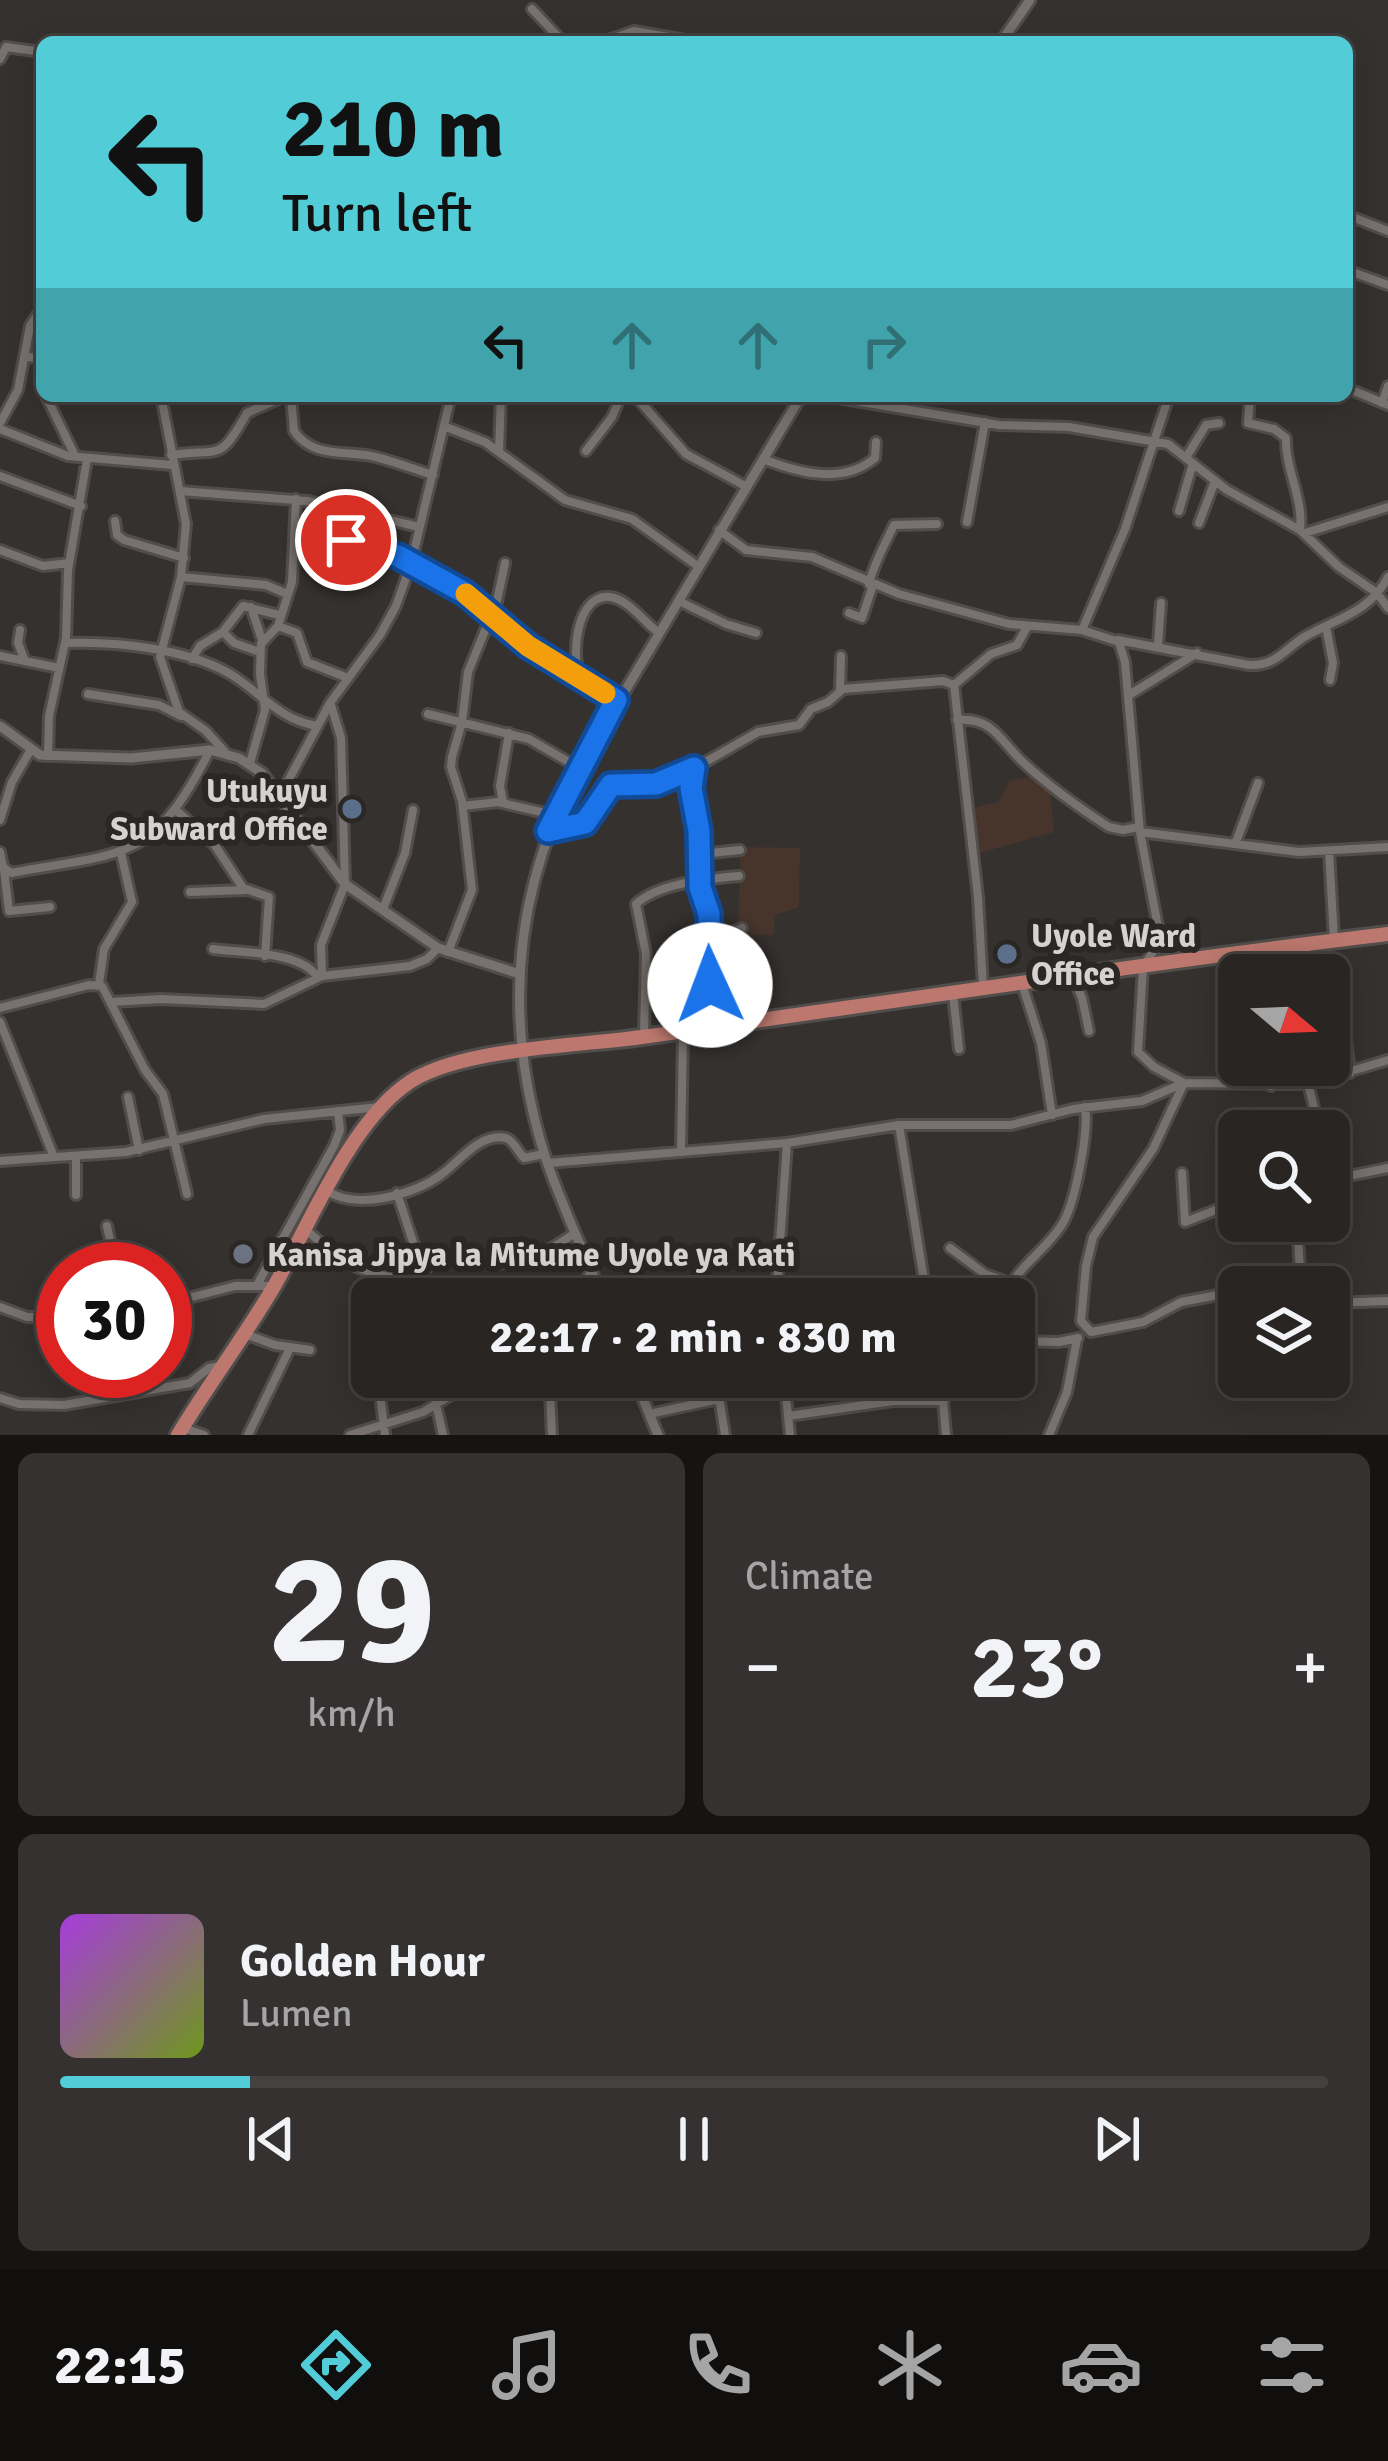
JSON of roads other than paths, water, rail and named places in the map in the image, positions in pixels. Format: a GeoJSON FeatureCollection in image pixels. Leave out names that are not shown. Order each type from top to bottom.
{"type":"FeatureCollection","features":[{"type":"Feature","properties":{"kind":"highway"},"geometry":{"type":"LineString","coordinates":[[1241,954],[1388,934]]}},
{"type":"Feature","properties":{"kind":"highway"},"geometry":{"type":"LineString","coordinates":[[180,1431],[381,1107],[402,1087],[430,1071],[520,1053],[1218,957]]}},
{"type":"Feature","properties":{"kind":"street"},"geometry":{"type":"LineString","coordinates":[[1004,36],[1030,0]]}},
{"type":"Feature","properties":{"kind":"street"},"geometry":{"type":"LineString","coordinates":[[532,9],[557,36]]}},
{"type":"Feature","properties":{"kind":"street"},"geometry":{"type":"LineString","coordinates":[[0,59],[3,46],[36,51]]}},
{"type":"Feature","properties":{"kind":"street"},"geometry":{"type":"LineString","coordinates":[[1353,217],[1388,231]]}},
{"type":"Feature","properties":{"kind":"street"},"geometry":{"type":"LineString","coordinates":[[1353,272],[1388,285]]}},
{"type":"Feature","properties":{"kind":"street"},"geometry":{"type":"LineString","coordinates":[[36,317],[30,326],[18,390],[0,426],[52,452],[87,459],[171,460],[215,451],[235,440],[247,413],[274,402]]}},
{"type":"Feature","properties":{"kind":"street"},"geometry":{"type":"LineString","coordinates":[[26,358],[36,358]]}},
{"type":"Feature","properties":{"kind":"street"},"geometry":{"type":"LineString","coordinates":[[1353,391],[1385,404],[1388,386]]}},
{"type":"Feature","properties":{"kind":"street"},"geometry":{"type":"LineString","coordinates":[[49,402],[76,457]]}},
{"type":"Feature","properties":{"kind":"street"},"geometry":{"type":"LineString","coordinates":[[162,402],[186,524],[182,577],[160,651],[182,717]]}},
{"type":"Feature","properties":{"kind":"street"},"geometry":{"type":"LineString","coordinates":[[289,402],[294,431],[309,446],[373,456],[433,475]]}},
{"type":"Feature","properties":{"kind":"street"},"geometry":{"type":"LineString","coordinates":[[280,796],[330,703],[389,619],[410,564],[451,402]]}},
{"type":"Feature","properties":{"kind":"street"},"geometry":{"type":"LineString","coordinates":[[499,452],[501,402]]}},
{"type":"Feature","properties":{"kind":"street"},"geometry":{"type":"LineString","coordinates":[[586,451],[618,402]]}},
{"type":"Feature","properties":{"kind":"street"},"geometry":{"type":"LineString","coordinates":[[639,402],[686,454],[747,487]]}},
{"type":"Feature","properties":{"kind":"street"},"geometry":{"type":"LineString","coordinates":[[595,1278],[546,1158],[520,1053],[520,974],[527,912],[554,815],[616,700],[797,402]]}},
{"type":"Feature","properties":{"kind":"street"},"geometry":{"type":"LineString","coordinates":[[863,402],[1013,427],[1069,427],[1152,440],[1190,459],[1215,482],[1302,532],[1339,567],[1378,593],[1388,608]]}},
{"type":"Feature","properties":{"kind":"street"},"geometry":{"type":"LineString","coordinates":[[1082,630],[1125,529],[1166,402]]}},
{"type":"Feature","properties":{"kind":"street"},"geometry":{"type":"LineString","coordinates":[[1250,402],[1248,423],[1274,429],[1286,438],[1302,532]]}},
{"type":"Feature","properties":{"kind":"street"},"geometry":{"type":"LineString","coordinates":[[967,522],[985,422]]}},
{"type":"Feature","properties":{"kind":"street"},"geometry":{"type":"LineString","coordinates":[[1179,511],[1190,459],[1206,425],[1220,423]]}},
{"type":"Feature","properties":{"kind":"street"},"geometry":{"type":"LineString","coordinates":[[446,427],[479,439],[556,496],[632,519],[699,567]]}},
{"type":"Feature","properties":{"kind":"street"},"geometry":{"type":"LineString","coordinates":[[763,459],[807,472],[853,472],[877,455],[876,442]]}},
{"type":"Feature","properties":{"kind":"street"},"geometry":{"type":"LineString","coordinates":[[48,756],[48,727],[65,643],[69,563],[87,459]]}},
{"type":"Feature","properties":{"kind":"street"},"geometry":{"type":"LineString","coordinates":[[0,476],[81,506]]}},
{"type":"Feature","properties":{"kind":"street"},"geometry":{"type":"LineString","coordinates":[[1199,524],[1215,482]]}},
{"type":"Feature","properties":{"kind":"street"},"geometry":{"type":"LineString","coordinates":[[180,490],[296,499],[419,527]]}},
{"type":"Feature","properties":{"kind":"street"},"geometry":{"type":"LineString","coordinates":[[262,640],[278,621],[294,568],[296,499]]}},
{"type":"Feature","properties":{"kind":"street"},"geometry":{"type":"LineString","coordinates":[[1302,532],[1388,506]]}},
{"type":"Feature","properties":{"kind":"street"},"geometry":{"type":"LineString","coordinates":[[115,521],[117,535],[124,540],[184,558]]}},
{"type":"Feature","properties":{"kind":"street"},"geometry":{"type":"LineString","coordinates":[[848,613],[862,618],[874,563],[894,525],[937,524]]}},
{"type":"Feature","properties":{"kind":"street"},"geometry":{"type":"LineString","coordinates":[[719,530],[746,550],[812,557],[871,584],[1027,627],[1082,630],[1236,662],[1268,664],[1306,636],[1360,610],[1388,577]]}},
{"type":"Feature","properties":{"kind":"street"},"geometry":{"type":"LineString","coordinates":[[315,542],[355,542],[398,556],[465,593],[528,646],[616,700]]}},
{"type":"Feature","properties":{"kind":"street"},"geometry":{"type":"LineString","coordinates":[[0,550],[43,566],[69,563]]}},
{"type":"Feature","properties":{"kind":"street"},"geometry":{"type":"LineString","coordinates":[[112,1002],[161,999],[264,1004],[320,977],[410,966],[442,951],[472,890],[463,806],[451,767],[468,672],[505,563]]}},
{"type":"Feature","properties":{"kind":"street"},"geometry":{"type":"LineString","coordinates":[[182,577],[266,585],[287,594]]}},
{"type":"Feature","properties":{"kind":"street"},"geometry":{"type":"LineString","coordinates":[[581,678],[575,663],[580,627],[586,611],[602,597],[620,600],[658,632]]}},
{"type":"Feature","properties":{"kind":"street"},"geometry":{"type":"LineString","coordinates":[[679,601],[756,633]]}},
{"type":"Feature","properties":{"kind":"street"},"geometry":{"type":"LineString","coordinates":[[1159,645],[1161,603]]}},
{"type":"Feature","properties":{"kind":"street"},"geometry":{"type":"LineString","coordinates":[[192,659],[200,646],[222,633],[239,607],[250,606],[297,633],[307,662],[349,677]]}},
{"type":"Feature","properties":{"kind":"street"},"geometry":{"type":"LineString","coordinates":[[250,606],[262,640],[265,702],[250,763]]}},
{"type":"Feature","properties":{"kind":"street"},"geometry":{"type":"LineString","coordinates":[[954,685],[992,653],[1017,645],[1027,627]]}},
{"type":"Feature","properties":{"kind":"street"},"geometry":{"type":"LineString","coordinates":[[1326,627],[1333,663],[1330,680]]}},
{"type":"Feature","properties":{"kind":"street"},"geometry":{"type":"LineString","coordinates":[[20,630],[18,643],[25,661]]}},
{"type":"Feature","properties":{"kind":"street"},"geometry":{"type":"LineString","coordinates":[[222,633],[261,653]]}},
{"type":"Feature","properties":{"kind":"street"},"geometry":{"type":"LineString","coordinates":[[1115,639],[1122,649],[1140,830],[1159,932],[1143,967],[1139,1053],[1184,1083]]}},
{"type":"Feature","properties":{"kind":"street"},"geometry":{"type":"LineString","coordinates":[[65,643],[142,646],[192,659],[235,676],[291,719],[317,726]]}},
{"type":"Feature","properties":{"kind":"street"},"geometry":{"type":"LineString","coordinates":[[1128,696],[1197,653]]}},
{"type":"Feature","properties":{"kind":"street"},"geometry":{"type":"LineString","coordinates":[[0,656],[59,668]]}},
{"type":"Feature","properties":{"kind":"street"},"geometry":{"type":"LineString","coordinates":[[548,831],[585,823],[611,785],[656,784],[758,732],[799,725],[839,691],[841,656]]}},
{"type":"Feature","properties":{"kind":"street"},"geometry":{"type":"LineString","coordinates":[[839,691],[943,681],[954,685]]}},
{"type":"Feature","properties":{"kind":"street"},"geometry":{"type":"LineString","coordinates":[[954,685],[978,897],[982,989]]}},
{"type":"Feature","properties":{"kind":"street"},"geometry":{"type":"LineString","coordinates":[[88,694],[159,705],[206,731],[226,753]]}},
{"type":"Feature","properties":{"kind":"street"},"geometry":{"type":"LineString","coordinates":[[320,977],[321,944],[345,884],[341,738],[330,703]]}},
{"type":"Feature","properties":{"kind":"street"},"geometry":{"type":"LineString","coordinates":[[428,714],[536,742],[579,768]]}},
{"type":"Feature","properties":{"kind":"street"},"geometry":{"type":"LineString","coordinates":[[957,720],[974,720],[994,730],[1024,764],[1109,827],[1286,851],[1388,847]]}},
{"type":"Feature","properties":{"kind":"street"},"geometry":{"type":"LineString","coordinates":[[0,726],[30,751],[48,756],[130,758],[210,750],[250,763],[345,884],[442,951],[520,974]]}},
{"type":"Feature","properties":{"kind":"street"},"geometry":{"type":"LineString","coordinates":[[503,802],[500,786],[509,733]]}},
{"type":"Feature","properties":{"kind":"street"},"geometry":{"type":"LineString","coordinates":[[4,870],[15,873],[122,853],[151,836],[176,810],[210,750]]}},
{"type":"Feature","properties":{"kind":"street"},"geometry":{"type":"LineString","coordinates":[[0,820],[30,751]]}},
{"type":"Feature","properties":{"kind":"street"},"geometry":{"type":"LineString","coordinates":[[694,768],[691,788],[700,881],[709,914],[707,944],[717,1025]]}},
{"type":"Feature","properties":{"kind":"street"},"geometry":{"type":"LineString","coordinates":[[1236,842],[1258,783]]}},
{"type":"Feature","properties":{"kind":"street"},"geometry":{"type":"LineString","coordinates":[[463,806],[503,802],[554,815]]}},
{"type":"Feature","properties":{"kind":"street"},"geometry":{"type":"LineString","coordinates":[[176,810],[208,837],[247,890]]}},
{"type":"Feature","properties":{"kind":"street"},"geometry":{"type":"LineString","coordinates":[[383,909],[405,853],[413,810]]}},
{"type":"Feature","properties":{"kind":"street"},"geometry":{"type":"LineString","coordinates":[[701,854],[740,850]]}},
{"type":"Feature","properties":{"kind":"street"},"geometry":{"type":"LineString","coordinates":[[1329,851],[1334,941]]}},
{"type":"Feature","properties":{"kind":"street"},"geometry":{"type":"LineString","coordinates":[[0,852],[9,911],[50,907]]}},
{"type":"Feature","properties":{"kind":"street"},"geometry":{"type":"LineString","coordinates":[[122,853],[132,902],[104,949],[100,984],[145,1070],[163,1094],[187,1194]]}},
{"type":"Feature","properties":{"kind":"street"},"geometry":{"type":"LineString","coordinates":[[644,1036],[646,953],[636,904],[651,894],[739,876]]}},
{"type":"Feature","properties":{"kind":"street"},"geometry":{"type":"LineString","coordinates":[[190,892],[247,890],[269,896],[265,956]]}},
{"type":"Feature","properties":{"kind":"street"},"geometry":{"type":"LineString","coordinates":[[707,944],[742,928]]}},
{"type":"Feature","properties":{"kind":"street"},"geometry":{"type":"LineString","coordinates":[[213,949],[309,967],[320,977]]}},
{"type":"Feature","properties":{"kind":"street"},"geometry":{"type":"LineString","coordinates":[[1072,974],[1089,1031]]}},
{"type":"Feature","properties":{"kind":"street"},"geometry":{"type":"LineString","coordinates":[[1021,983],[1041,1042],[1052,1115]]}},
{"type":"Feature","properties":{"kind":"street"},"geometry":{"type":"LineString","coordinates":[[0,1008],[100,984]]}},
{"type":"Feature","properties":{"kind":"street"},"geometry":{"type":"LineString","coordinates":[[952,994],[959,1049]]}},
{"type":"Feature","properties":{"kind":"street"},"geometry":{"type":"LineString","coordinates":[[0,1022],[53,1157]]}},
{"type":"Feature","properties":{"kind":"street"},"geometry":{"type":"LineString","coordinates":[[681,1151],[683,1030]]}},
{"type":"Feature","properties":{"kind":"street"},"geometry":{"type":"LineString","coordinates":[[1350,1073],[1388,1060]]}},
{"type":"Feature","properties":{"kind":"street"},"geometry":{"type":"LineString","coordinates":[[1090,1332],[1081,1321],[1094,1237],[1153,1149],[1184,1083]]}},
{"type":"Feature","properties":{"kind":"street"},"geometry":{"type":"LineString","coordinates":[[326,1190],[350,1201],[397,1193],[432,1180],[467,1150],[508,1138],[524,1158],[787,1143],[899,1125],[1000,1126],[1085,1107],[1142,1101],[1184,1083],[1218,1084]]}},
{"type":"Feature","properties":{"kind":"street"},"geometry":{"type":"LineString","coordinates":[[128,1096],[139,1150]]}},
{"type":"Feature","properties":{"kind":"street"},"geometry":{"type":"LineString","coordinates":[[0,1162],[139,1150],[264,1119],[381,1107]]}},
{"type":"Feature","properties":{"kind":"street"},"geometry":{"type":"LineString","coordinates":[[1014,1278],[1065,1220],[1087,1132],[1085,1107]]}},
{"type":"Feature","properties":{"kind":"street"},"geometry":{"type":"LineString","coordinates":[[257,1286],[334,1146],[340,1130],[338,1112]]}},
{"type":"Feature","properties":{"kind":"street"},"geometry":{"type":"LineString","coordinates":[[899,1125],[924,1278]]}},
{"type":"Feature","properties":{"kind":"street"},"geometry":{"type":"LineString","coordinates":[[777,1278],[787,1143]]}},
{"type":"Feature","properties":{"kind":"street"},"geometry":{"type":"LineString","coordinates":[[76,1156],[76,1195]]}},
{"type":"Feature","properties":{"kind":"street"},"geometry":{"type":"LineString","coordinates":[[1350,1176],[1388,1168]]}},
{"type":"Feature","properties":{"kind":"street"},"geometry":{"type":"LineString","coordinates":[[1182,1173],[1185,1222],[1218,1209]]}},
{"type":"Feature","properties":{"kind":"street"},"geometry":{"type":"LineString","coordinates":[[397,1193],[412,1229],[412,1278]]}},
{"type":"Feature","properties":{"kind":"street"},"geometry":{"type":"LineString","coordinates":[[107,1226],[110,1242]]}},
{"type":"Feature","properties":{"kind":"street"},"geometry":{"type":"LineString","coordinates":[[304,1229],[371,1276],[392,1278]]}},
{"type":"Feature","properties":{"kind":"street"},"geometry":{"type":"LineString","coordinates":[[414,1278],[430,1265],[458,1257],[504,1263],[532,1257],[576,1232]]}},
{"type":"Feature","properties":{"kind":"street"},"geometry":{"type":"LineString","coordinates":[[950,1248],[996,1278]]}},
{"type":"Feature","properties":{"kind":"street"},"geometry":{"type":"LineString","coordinates":[[587,1278],[592,1270]]}},
{"type":"Feature","properties":{"kind":"street"},"geometry":{"type":"LineString","coordinates":[[192,1297],[225,1288],[274,1286]]}},
{"type":"Feature","properties":{"kind":"street"},"geometry":{"type":"LineString","coordinates":[[1035,1341],[1077,1339],[1143,1322],[1181,1302],[1218,1295]]}},
{"type":"Feature","properties":{"kind":"street"},"geometry":{"type":"LineString","coordinates":[[1350,1302],[1388,1301]]}},
{"type":"Feature","properties":{"kind":"street"},"geometry":{"type":"LineString","coordinates":[[0,1307],[36,1316]]}},
{"type":"Feature","properties":{"kind":"street"},"geometry":{"type":"LineString","coordinates":[[242,1334],[310,1350]]}},
{"type":"Feature","properties":{"kind":"street"},"geometry":{"type":"LineString","coordinates":[[1049,1435],[1067,1392],[1077,1339]]}},
{"type":"Feature","properties":{"kind":"street"},"geometry":{"type":"LineString","coordinates":[[248,1435],[290,1348]]}},
{"type":"Feature","properties":{"kind":"street"},"geometry":{"type":"LineString","coordinates":[[0,1398],[19,1405],[64,1406],[190,1383],[208,1368],[222,1365]]}},
{"type":"Feature","properties":{"kind":"street"},"geometry":{"type":"LineString","coordinates":[[380,1398],[384,1430]]}},
{"type":"Feature","properties":{"kind":"street"},"geometry":{"type":"LineString","coordinates":[[436,1398],[443,1435]]}},
{"type":"Feature","properties":{"kind":"street"},"geometry":{"type":"LineString","coordinates":[[356,1434],[384,1430],[446,1398]]}},
{"type":"Feature","properties":{"kind":"street"},"geometry":{"type":"LineString","coordinates":[[550,1398],[552,1435]]}},
{"type":"Feature","properties":{"kind":"street"},"geometry":{"type":"LineString","coordinates":[[643,1398],[658,1435]]}},
{"type":"Feature","properties":{"kind":"street"},"geometry":{"type":"LineString","coordinates":[[786,1398],[790,1435]]}},
{"type":"Feature","properties":{"kind":"street"},"geometry":{"type":"LineString","coordinates":[[944,1398],[946,1435]]}},
{"type":"Feature","properties":{"kind":"street"},"geometry":{"type":"LineString","coordinates":[[650,1414],[719,1399],[725,1435]]}},
{"type":"Feature","properties":{"kind":"street"},"geometry":{"type":"LineString","coordinates":[[788,1416],[893,1401],[944,1401]]}},
{"type":"Feature","properties":{"kind":"street"},"geometry":{"type":"LineString","coordinates":[[180,1431],[204,1435]]}},
{"type":"Feature","properties":{"kind":"place","name":"Utukuyu Subward Office"},"geometry":{"type":"Point","coordinates":[352,809]}},
{"type":"Feature","properties":{"kind":"place","name":"Uyole Ward Office"},"geometry":{"type":"Point","coordinates":[1007,954]}},
{"type":"Feature","properties":{"kind":"place","name":"Kanisa Jipya la Mitume Uyole ya Kati"},"geometry":{"type":"Point","coordinates":[243,1254]}}]}
